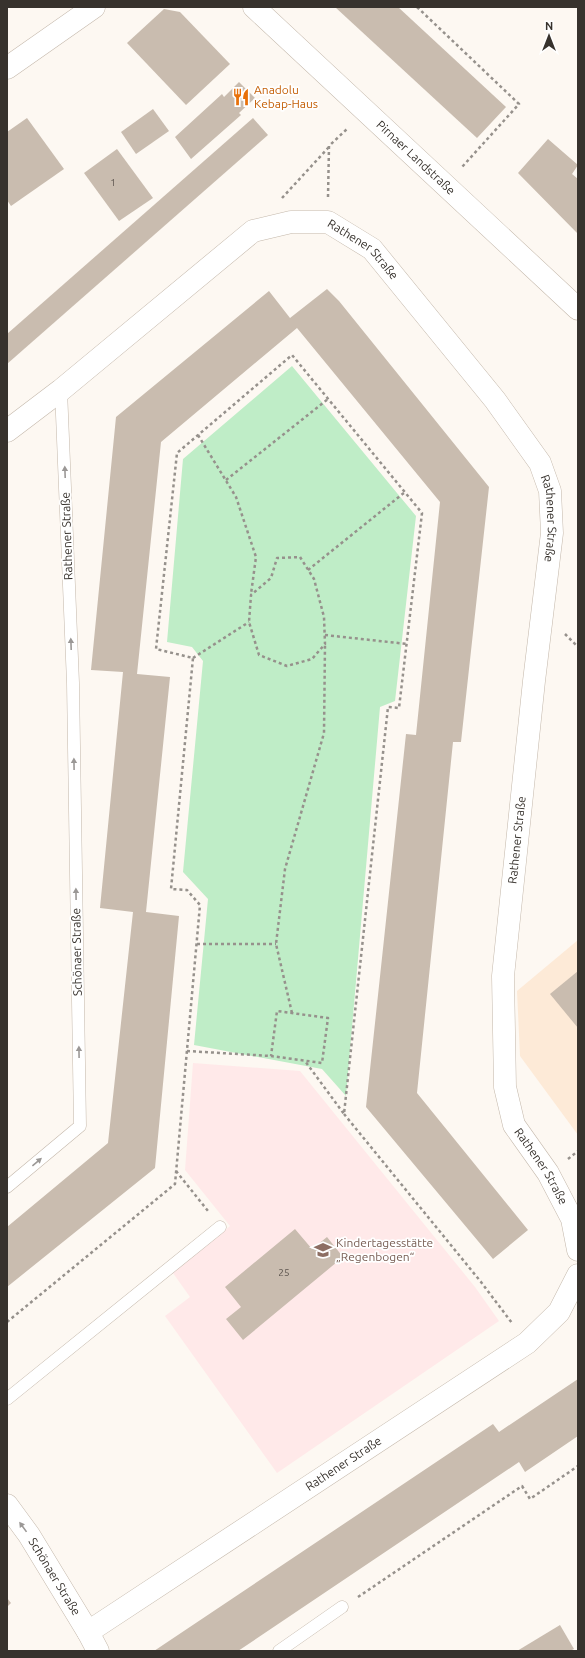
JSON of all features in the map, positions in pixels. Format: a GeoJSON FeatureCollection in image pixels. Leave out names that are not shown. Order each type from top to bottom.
{"type":"FeatureCollection","features":[{"type":"Feature","properties":{"kind":"street"},"geometry":{"type":"LineString","coordinates":[[7,68],[94,7]]}},
{"type":"Feature","properties":{"kind":"street","name":"Pirnaer Landstraße"},"geometry":{"type":"LineString","coordinates":[[254,7],[578,309]]}},
{"type":"Feature","properties":{"kind":"street","name":"Rathener Straße"},"geometry":{"type":"LineString","coordinates":[[7,431],[61,390],[252,231],[291,222],[328,222],[372,249],[495,400],[540,463],[550,491],[552,533],[536,666],[503,976],[505,1087],[514,1125],[548,1173],[572,1219],[578,1250]]}},
{"type":"Feature","properties":{"kind":"street","name":"Rathener Straße"},"geometry":{"type":"LineString","coordinates":[[88,1632],[527,1343],[559,1312],[578,1275]]}},
{"type":"Feature","properties":{"kind":"street","name":"Schönaer Straße"},"geometry":{"type":"LineString","coordinates":[[7,1505],[29,1535],[98,1651]]}},
{"type":"Feature","properties":{"kind":"lane","name":"Rathener Straße"},"geometry":{"type":"LineString","coordinates":[[61,390],[73,683]]}},
{"type":"Feature","properties":{"kind":"lane","name":"Schönaer Straße"},"geometry":{"type":"LineString","coordinates":[[7,1187],[80,1126],[73,683]]}},
{"type":"Feature","properties":{"kind":"lane"},"geometry":{"type":"LineString","coordinates":[[7,1399],[220,1226]]}},
{"type":"Feature","properties":{"kind":"lane"},"geometry":{"type":"LineString","coordinates":[[279,1651],[342,1607]]}},
{"type":"Feature","properties":{"kind":"path"},"geometry":{"type":"LineString","coordinates":[[417,7],[519,104],[445,186]]}},
{"type":"Feature","properties":{"kind":"path"},"geometry":{"type":"LineString","coordinates":[[278,203],[329,146],[366,111]]}},
{"type":"Feature","properties":{"kind":"path"},"geometry":{"type":"LineString","coordinates":[[328,222],[329,146]]}},
{"type":"Feature","properties":{"kind":"path"},"geometry":{"type":"LineString","coordinates":[[248,622],[193,658],[156,649],[178,453],[292,355],[422,513],[399,708],[388,707],[344,1114]]}},
{"type":"Feature","properties":{"kind":"path"},"geometry":{"type":"LineString","coordinates":[[226,480],[328,399]]}},
{"type":"Feature","properties":{"kind":"path"},"geometry":{"type":"LineString","coordinates":[[198,435],[236,497],[256,557],[248,622],[259,655],[287,666],[312,659],[325,644]]}},
{"type":"Feature","properties":{"kind":"path"},"geometry":{"type":"LineString","coordinates":[[308,570],[405,492]]}},
{"type":"Feature","properties":{"kind":"path"},"geometry":{"type":"LineString","coordinates":[[251,595],[270,578],[277,558],[300,557],[314,579],[324,617],[324,733],[285,869],[276,944],[292,1013]]}},
{"type":"Feature","properties":{"kind":"path"},"geometry":{"type":"LineString","coordinates":[[325,635],[407,644]]}},
{"type":"Feature","properties":{"kind":"path"},"geometry":{"type":"LineString","coordinates":[[7,1322],[175,1184],[200,905],[188,890],[171,889],[193,658]]}},
{"type":"Feature","properties":{"kind":"path"},"geometry":{"type":"LineString","coordinates":[[197,944],[276,944]]}},
{"type":"Feature","properties":{"kind":"path"},"geometry":{"type":"LineString","coordinates":[[187,1051],[271,1056],[322,1063],[328,1018],[277,1011],[271,1056]]}},
{"type":"Feature","properties":{"kind":"path"},"geometry":{"type":"LineString","coordinates":[[305,1061],[344,1114],[481,1282],[527,1343]]}},
{"type":"Feature","properties":{"kind":"path"},"geometry":{"type":"LineString","coordinates":[[176,1170],[220,1226]]}},
{"type":"Feature","properties":{"kind":"path"},"geometry":{"type":"LineString","coordinates":[[342,1607],[522,1486],[530,1499],[578,1466]]}},
{"type":"Feature","properties":{"kind":"shaded area"},"geometry":{"type":"Polygon","coordinates":[[[578,940],[578,1135],[520,1056],[517,991],[578,940]]]}},
{"type":"Feature","properties":{"kind":"shaded area","name":"Kindertagesstätte „Regenbogen“"},"geometry":{"type":"Polygon","coordinates":[[[193,1063],[300,1071],[475,1287],[499,1321],[277,1473],[165,1316],[190,1297],[173,1273],[230,1226],[185,1170],[193,1063]]]}},
{"type":"Feature","properties":{"kind":"green space"},"geometry":{"type":"Polygon","coordinates":[[[292,366],[416,516],[395,701],[380,707],[346,1096],[322,1069],[194,1045],[208,899],[183,872],[203,661],[192,647],[167,642],[183,459],[292,366]]]}},
{"type":"Feature","properties":{"kind":"building"},"geometry":{"type":"Polygon","coordinates":[[[335,7],[398,7],[506,107],[477,138],[335,7]]]}},
{"type":"Feature","properties":{"kind":"building"},"geometry":{"type":"Polygon","coordinates":[[[164,9],[180,12],[230,64],[186,105],[127,43],[164,9]]]}},
{"type":"Feature","properties":{"kind":"building"},"geometry":{"type":"Polygon","coordinates":[[[239,82],[255,98],[239,113],[241,115],[191,159],[175,137],[222,94],[224,97],[239,82]]]}},
{"type":"Feature","properties":{"kind":"building"},"geometry":{"type":"Polygon","coordinates":[[[153,109],[169,131],[136,154],[121,132],[153,109]]]}},
{"type":"Feature","properties":{"kind":"building"},"geometry":{"type":"Polygon","coordinates":[[[27,118],[64,169],[11,206],[7,200],[7,132],[27,118]]]}},
{"type":"Feature","properties":{"kind":"building"},"geometry":{"type":"Polygon","coordinates":[[[253,118],[268,135],[7,364],[7,334],[253,118]]]}},
{"type":"Feature","properties":{"kind":"building"},"geometry":{"type":"Polygon","coordinates":[[[548,139],[578,165],[572,174],[578,179],[578,234],[518,173],[548,139]]]}},
{"type":"Feature","properties":{"kind":"building"},"geometry":{"type":"Polygon","coordinates":[[[117,149],[153,198],[119,221],[84,173],[117,149]]]}},
{"type":"Feature","properties":{"kind":"building"},"geometry":{"type":"Polygon","coordinates":[[[327,289],[339,301],[489,487],[461,742],[453,742],[417,1093],[528,1230],[493,1259],[366,1107],[406,734],[416,735],[440,502],[297,328],[161,442],[137,674],[170,677],[146,912],[179,916],[155,1168],[7,1287],[7,1227],[108,1143],[133,912],[100,908],[123,672],[91,670],[116,417],[269,291],[290,318],[327,289]]]}},
{"type":"Feature","properties":{"kind":"building"},"geometry":{"type":"Polygon","coordinates":[[[578,971],[578,1028],[550,994],[578,971]]]}},
{"type":"Feature","properties":{"kind":"building"},"geometry":{"type":"Polygon","coordinates":[[[295,1229],[312,1249],[327,1237],[343,1257],[243,1340],[226,1319],[241,1307],[225,1287],[295,1229]]]}},
{"type":"Feature","properties":{"kind":"building"},"geometry":{"type":"Polygon","coordinates":[[[578,1379],[578,1436],[525,1472],[519,1462],[238,1651],[154,1651],[493,1424],[499,1432],[578,1379]]]}},
{"type":"Feature","properties":{"kind":"building"},"geometry":{"type":"Polygon","coordinates":[[[7,1598],[11,1603],[7,1607],[7,1598]]]}},
{"type":"Feature","properties":{"kind":"building"},"geometry":{"type":"Polygon","coordinates":[[[560,1625],[574,1649],[570,1651],[517,1651],[560,1625]]]}},
{"type":"Feature","properties":{"kind":"place","name":"Anadolu Kebap-Haus"},"geometry":{"type":"Point","coordinates":[241,97]}},
{"type":"Feature","properties":{"kind":"place","name":"Kindertagesstätte „Regenbogen“"},"geometry":{"type":"Point","coordinates":[323,1250]}}]}
